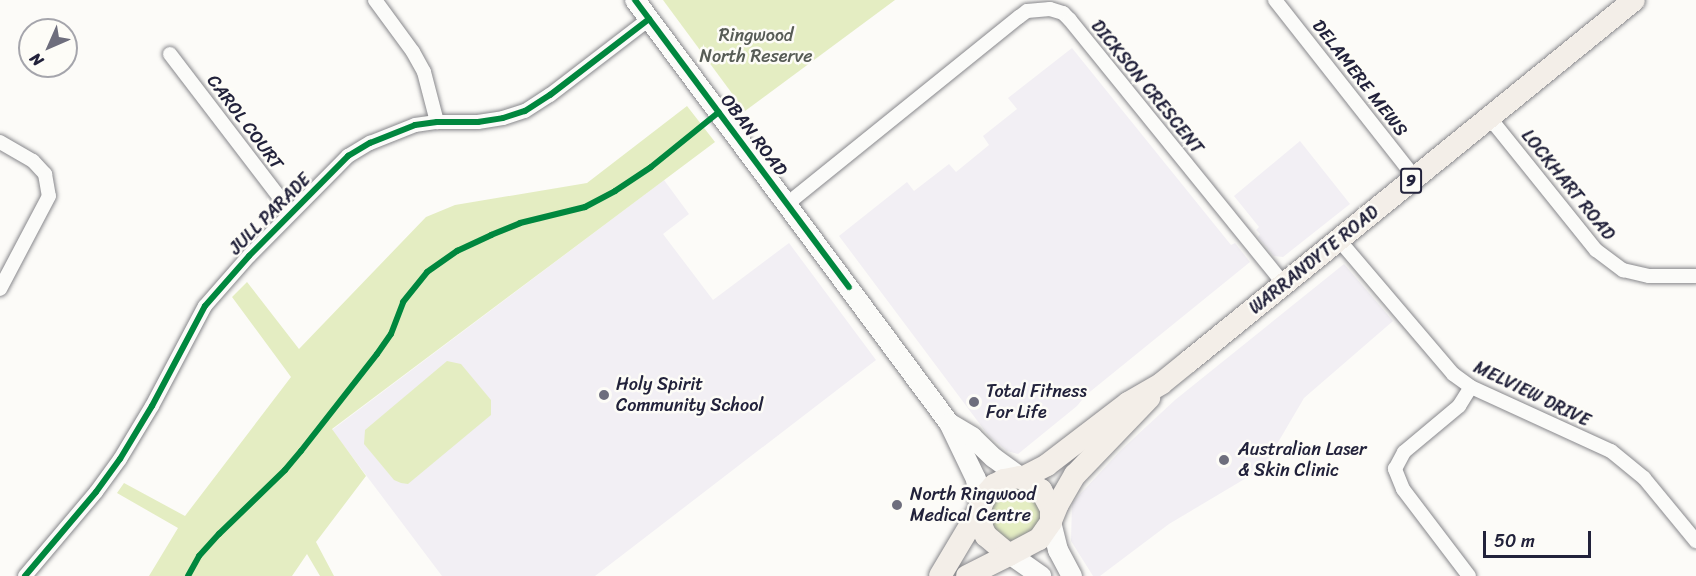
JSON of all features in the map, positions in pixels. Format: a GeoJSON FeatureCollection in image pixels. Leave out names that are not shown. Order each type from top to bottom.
{"type":"FeatureCollection","features":[{"type":"Feature","properties":{"kind":"main road","name":"OBAN ROAD"},"geometry":{"type":"LineString","coordinates":[[635,0],[950,423],[976,479],[980,508]]}},
{"type":"Feature","properties":{"kind":"main road","name":"WARRANDYTE ROAD"},"geometry":{"type":"LineString","coordinates":[[1021,477],[1047,465],[1128,403],[1162,383],[1634,0]]}},
{"type":"Feature","properties":{"kind":"main road","name":"WARRANDYTE ROAD"},"geometry":{"type":"LineString","coordinates":[[1051,522],[1058,504],[1076,475],[1136,415],[1162,383]]}},
{"type":"Feature","properties":{"kind":"main road","name":"OBAN ROAD"},"geometry":{"type":"LineString","coordinates":[[950,423],[972,437],[994,458],[1021,477]]}},
{"type":"Feature","properties":{"kind":"main road","name":"9"},"geometry":{"type":"LineString","coordinates":[[940,576],[986,494],[994,485],[1004,480],[1021,477]]}},
{"type":"Feature","properties":{"kind":"main road"},"geometry":{"type":"LineString","coordinates":[[1021,477],[1033,483],[1047,499],[1058,550],[1072,576]]}},
{"type":"Feature","properties":{"kind":"main road"},"geometry":{"type":"LineString","coordinates":[[980,508],[982,527],[986,536],[1041,576]]}},
{"type":"Feature","properties":{"kind":"main road","name":"9"},"geometry":{"type":"LineString","coordinates":[[967,576],[1039,539],[1051,522]]}},
{"type":"Feature","properties":{"kind":"street"},"geometry":{"type":"LineString","coordinates":[[375,0],[413,52],[424,72],[437,122]]}},
{"type":"Feature","properties":{"kind":"street","name":"DELAMERE MEWS"},"geometry":{"type":"LineString","coordinates":[[1275,0],[1415,178]]}},
{"type":"Feature","properties":{"kind":"street","name":"DICKSON CRESCENT"},"geometry":{"type":"LineString","coordinates":[[788,204],[1019,17],[1035,9],[1050,9],[1063,13],[1070,20],[1284,284]]}},
{"type":"Feature","properties":{"kind":"street","name":"JULL PARADE"},"geometry":{"type":"LineString","coordinates":[[25,576],[96,492],[120,459],[167,380],[205,306],[291,212],[348,156],[391,134],[437,122],[478,122],[503,118],[525,111],[550,95],[649,19]]}},
{"type":"Feature","properties":{"kind":"street","name":"CAROL COURT"},"geometry":{"type":"LineString","coordinates":[[170,54],[291,212]]}},
{"type":"Feature","properties":{"kind":"street","name":"LOCKHART ROAD"},"geometry":{"type":"LineString","coordinates":[[1489,117],[1596,250],[1623,270],[1649,276],[1696,276]]}},
{"type":"Feature","properties":{"kind":"street"},"geometry":{"type":"LineString","coordinates":[[0,142],[33,161],[45,174],[49,196],[0,289]]}},
{"type":"Feature","properties":{"kind":"street","name":"MELVIEW DRIVE"},"geometry":{"type":"LineString","coordinates":[[1339,240],[1453,374],[1471,387],[1611,451],[1644,478],[1696,541]]}},
{"type":"Feature","properties":{"kind":"street"},"geometry":{"type":"LineString","coordinates":[[1469,576],[1403,489],[1395,469],[1404,452],[1459,406],[1471,387]]}},
{"type":"Feature","properties":{"kind":"shaded area"},"geometry":{"type":"Polygon","coordinates":[[[1072,48],[1231,245],[1235,243],[1250,262],[1086,395],[1077,406],[1018,454],[1007,451],[988,435],[839,236],[907,182],[914,191],[949,164],[956,172],[989,145],[983,136],[1017,109],[1008,98],[1072,48]]]}},
{"type":"Feature","properties":{"kind":"shaded area"},"geometry":{"type":"Polygon","coordinates":[[[1300,141],[1350,204],[1283,257],[1274,256],[1258,237],[1260,234],[1256,230],[1259,227],[1234,196],[1300,141]]]}},
{"type":"Feature","properties":{"kind":"shaded area","name":"Holy Spirit Community School"},"geometry":{"type":"Polygon","coordinates":[[[664,180],[689,214],[663,234],[713,300],[789,243],[876,360],[595,576],[442,576],[332,430],[664,180]]]}},
{"type":"Feature","properties":{"kind":"shaded area"},"geometry":{"type":"Polygon","coordinates":[[[1344,264],[1393,321],[1304,398],[1263,468],[1169,524],[1100,576],[1093,576],[1071,541],[1072,503],[1120,451],[1175,400],[1344,264]]]}},
{"type":"Feature","properties":{"kind":"green space","name":"Ringwood North Reserve"},"geometry":{"type":"Polygon","coordinates":[[[663,0],[895,0],[745,111],[663,0]]]}},
{"type":"Feature","properties":{"kind":"green space"},"geometry":{"type":"Polygon","coordinates":[[[687,106],[715,142],[332,429],[366,476],[316,542],[334,576],[320,576],[307,554],[292,576],[149,576],[178,528],[117,493],[124,483],[185,516],[291,377],[232,297],[247,282],[299,349],[426,217],[455,205],[587,183],[687,106]]]}},
{"type":"Feature","properties":{"kind":"green space"},"geometry":{"type":"Polygon","coordinates":[[[447,361],[461,364],[491,400],[491,415],[408,484],[401,483],[394,480],[364,444],[365,430],[447,361]]]}},
{"type":"Feature","properties":{"kind":"green space"},"geometry":{"type":"Polygon","coordinates":[[[1013,488],[1028,491],[1041,510],[1039,526],[1012,541],[1004,539],[993,530],[991,503],[994,497],[1013,488]]]}},
{"type":"Feature","properties":{"kind":"cycle path"},"geometry":{"type":"LineString","coordinates":[[635,0],[849,287]]}},
{"type":"Feature","properties":{"kind":"cycle path"},"geometry":{"type":"LineString","coordinates":[[25,576],[96,492],[120,459],[152,406],[205,306],[249,256],[348,156],[370,143],[415,125],[437,122],[478,122],[503,118],[525,111],[550,95],[649,19]]}},
{"type":"Feature","properties":{"kind":"cycle path"},"geometry":{"type":"LineString","coordinates":[[188,576],[199,556],[301,451],[377,354],[391,334],[403,302],[427,272],[457,251],[491,235],[520,223],[585,207],[615,191],[651,167],[719,112]]}},
{"type":"Feature","properties":{"kind":"place","name":"Holy Spirit Community School"},"geometry":{"type":"Point","coordinates":[604,395]}},
{"type":"Feature","properties":{"kind":"place","name":"Total Fitness For Life"},"geometry":{"type":"Point","coordinates":[974,402]}},
{"type":"Feature","properties":{"kind":"place","name":"Australian Laser & Skin Clinic"},"geometry":{"type":"Point","coordinates":[1224,460]}},
{"type":"Feature","properties":{"kind":"place","name":"North Ringwood Medical Centre"},"geometry":{"type":"Point","coordinates":[897,505]}}]}
